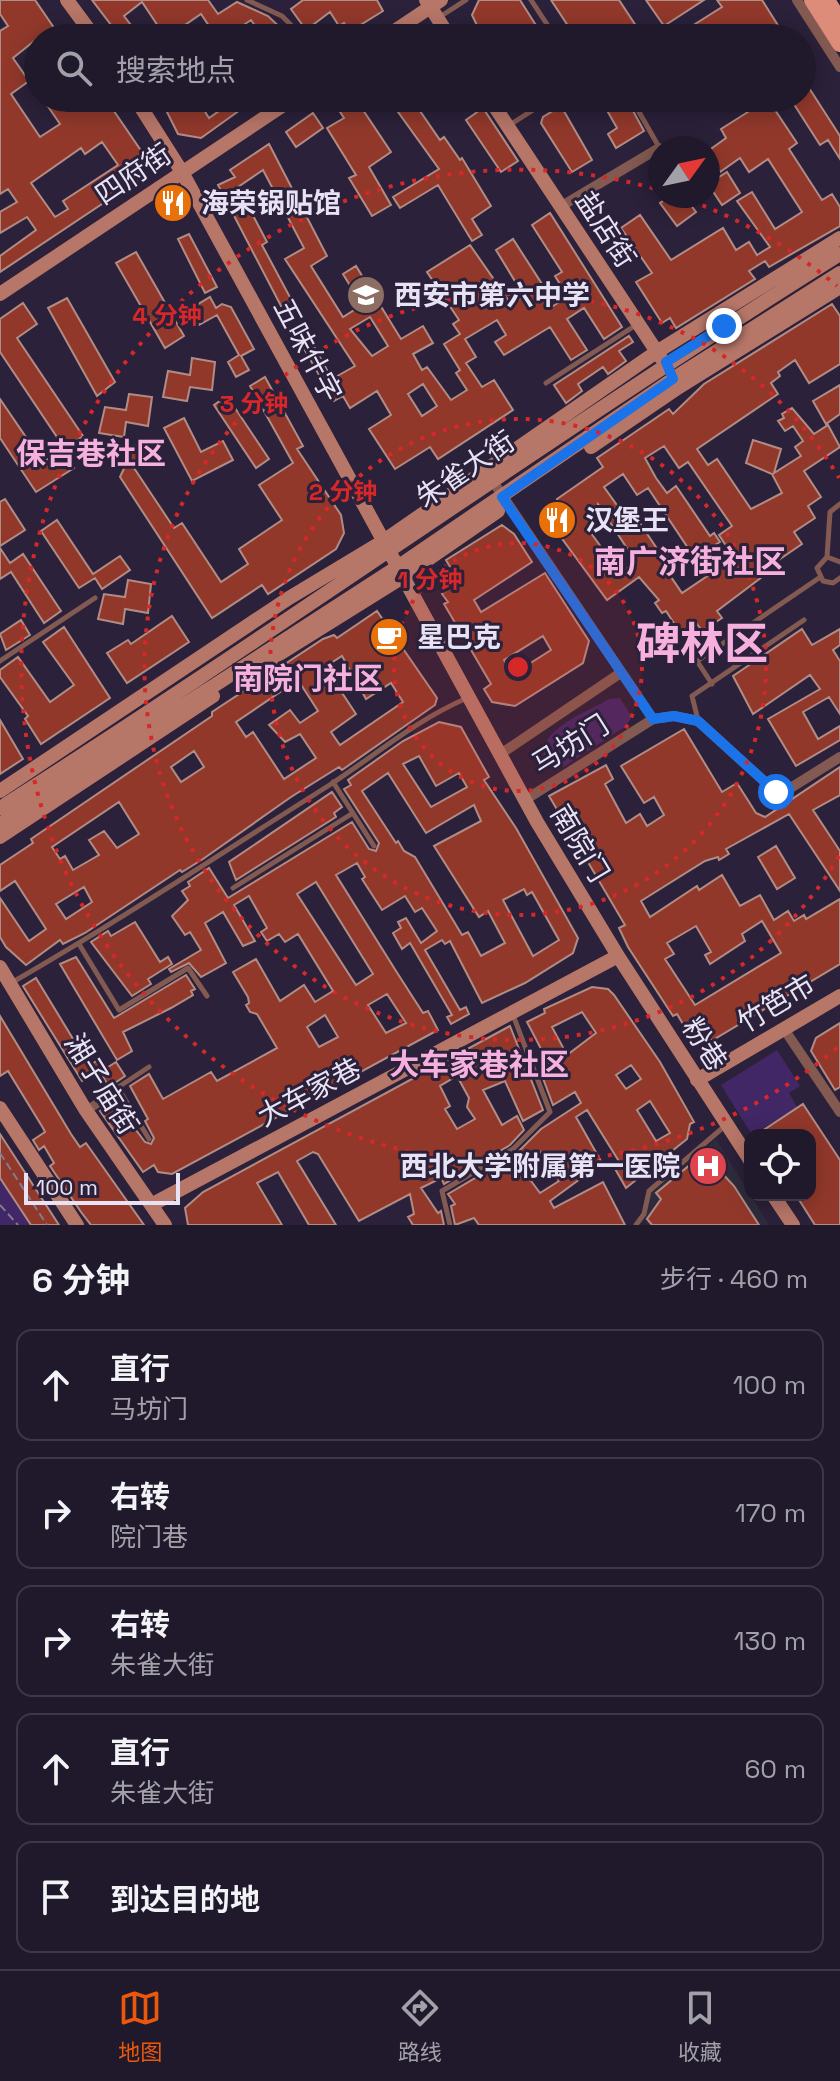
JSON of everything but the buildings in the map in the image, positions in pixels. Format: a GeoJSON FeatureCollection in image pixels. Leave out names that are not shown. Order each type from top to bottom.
{"type":"FeatureCollection","features":[{"type":"Feature","properties":{"kind":"main road"},"geometry":{"type":"LineString","coordinates":[[812,0],[840,44]]}},
{"type":"Feature","properties":{"kind":"main road"},"geometry":{"type":"LineString","coordinates":[[827,0],[840,21]]}},
{"type":"Feature","properties":{"kind":"street"},"geometry":{"type":"LineString","coordinates":[[67,0],[85,24]]}},
{"type":"Feature","properties":{"kind":"street"},"geometry":{"type":"LineString","coordinates":[[797,0],[812,24]]}},
{"type":"Feature","properties":{"kind":"street"},"geometry":{"type":"LineString","coordinates":[[406,24],[433,7]]}},
{"type":"Feature","properties":{"kind":"street"},"geometry":{"type":"LineString","coordinates":[[816,30],[840,67]]}},
{"type":"Feature","properties":{"kind":"street","name":"五味什字"},"geometry":{"type":"LineString","coordinates":[[144,112],[182,172],[384,547]]}},
{"type":"Feature","properties":{"kind":"street","name":"四府街"},"geometry":{"type":"LineString","coordinates":[[0,294],[273,112]]}},
{"type":"Feature","properties":{"kind":"street","name":"盐店街"},"geometry":{"type":"LineString","coordinates":[[498,112],[676,383]]}},
{"type":"Feature","properties":{"kind":"street"},"geometry":{"type":"LineString","coordinates":[[560,207],[648,155]]}},
{"type":"Feature","properties":{"kind":"street"},"geometry":{"type":"LineString","coordinates":[[0,791],[289,598],[384,547],[840,238]]}},
{"type":"Feature","properties":{"kind":"street","name":"朱雀大街"},"geometry":{"type":"LineString","coordinates":[[0,808],[136,722],[384,547],[494,483],[661,358],[840,254]]}},
{"type":"Feature","properties":{"kind":"street","name":"朱雀大街"},"geometry":{"type":"LineString","coordinates":[[0,824],[399,573],[840,273]]}},
{"type":"Feature","properties":{"kind":"street"},"geometry":{"type":"LineString","coordinates":[[676,383],[840,287]]}},
{"type":"Feature","properties":{"kind":"street"},"geometry":{"type":"LineString","coordinates":[[494,483],[619,674],[653,719],[674,716],[698,721],[776,792],[789,789],[840,757]]}},
{"type":"Feature","properties":{"kind":"street","name":"南院门"},"geometry":{"type":"LineString","coordinates":[[384,547],[499,755],[618,956]]}},
{"type":"Feature","properties":{"kind":"street"},"geometry":{"type":"LineString","coordinates":[[0,837],[399,573]]}},
{"type":"Feature","properties":{"kind":"street"},"geometry":{"type":"LineString","coordinates":[[499,755],[619,674]]}},
{"type":"Feature","properties":{"kind":"street","name":"马坊门"},"geometry":{"type":"LineString","coordinates":[[525,800],[653,719]]}},
{"type":"Feature","properties":{"kind":"street","name":"大车家巷"},"geometry":{"type":"LineString","coordinates":[[151,1205],[618,956]]}},
{"type":"Feature","properties":{"kind":"street","name":"粉巷"},"geometry":{"type":"LineString","coordinates":[[618,956],[744,1151]]}},
{"type":"Feature","properties":{"kind":"street","name":"湘子庙街"},"geometry":{"type":"LineString","coordinates":[[0,967],[86,1111],[165,1225]]}},
{"type":"Feature","properties":{"kind":"street","name":"竹笆市"},"geometry":{"type":"LineString","coordinates":[[697,1080],[840,996]]}},
{"type":"Feature","properties":{"kind":"street"},"geometry":{"type":"LineString","coordinates":[[784,1029],[840,1112]]}},
{"type":"Feature","properties":{"kind":"street"},"geometry":{"type":"LineString","coordinates":[[0,1108],[77,1225]]}},
{"type":"Feature","properties":{"kind":"street"},"geometry":{"type":"LineString","coordinates":[[777,1201],[793,1225]]}},
{"type":"Feature","properties":{"kind":"lane"},"geometry":{"type":"LineString","coordinates":[[247,0],[282,16],[290,24]]}},
{"type":"Feature","properties":{"kind":"lane"},"geometry":{"type":"LineString","coordinates":[[433,7],[466,0]]}},
{"type":"Feature","properties":{"kind":"lane"},"geometry":{"type":"LineString","coordinates":[[531,0],[547,24]]}},
{"type":"Feature","properties":{"kind":"lane"},"geometry":{"type":"LineString","coordinates":[[508,126],[530,112]]}},
{"type":"Feature","properties":{"kind":"lane"},"geometry":{"type":"LineString","coordinates":[[639,112],[652,136]]}},
{"type":"Feature","properties":{"kind":"lane"},"geometry":{"type":"LineString","coordinates":[[546,383],[637,325]]}},
{"type":"Feature","properties":{"kind":"lane"},"geometry":{"type":"LineString","coordinates":[[840,504],[830,512],[827,557],[817,568],[819,578],[828,583],[840,578]]}},
{"type":"Feature","properties":{"kind":"lane"},"geometry":{"type":"LineString","coordinates":[[827,557],[840,562]]}},
{"type":"Feature","properties":{"kind":"lane"},"geometry":{"type":"LineString","coordinates":[[712,684],[697,661],[819,578]]}},
{"type":"Feature","properties":{"kind":"lane"},"geometry":{"type":"LineString","coordinates":[[0,661],[95,598]]}},
{"type":"Feature","properties":{"kind":"lane"},"geometry":{"type":"LineString","coordinates":[[698,721],[692,696],[804,620]]}},
{"type":"Feature","properties":{"kind":"lane"},"geometry":{"type":"LineString","coordinates":[[10,983],[79,944],[333,782],[425,717],[468,698]]}},
{"type":"Feature","properties":{"kind":"lane"},"geometry":{"type":"LineString","coordinates":[[333,782],[374,846]]}},
{"type":"Feature","properties":{"kind":"lane"},"geometry":{"type":"LineString","coordinates":[[233,888],[353,813]]}},
{"type":"Feature","properties":{"kind":"lane"},"geometry":{"type":"LineString","coordinates":[[79,944],[119,1010],[188,968],[207,996]]}},
{"type":"Feature","properties":{"kind":"lane"},"geometry":{"type":"LineString","coordinates":[[450,1225],[442,1191],[513,1149],[550,1112],[513,1013]]}},
{"type":"Feature","properties":{"kind":"lane"},"geometry":{"type":"LineString","coordinates":[[86,1111],[149,1067]]}},
{"type":"Feature","properties":{"kind":"lane"},"geometry":{"type":"LineString","coordinates":[[86,1111],[120,1091],[149,1139]]}},
{"type":"Feature","properties":{"kind":"lane"},"geometry":{"type":"LineString","coordinates":[[636,1225],[644,1214],[649,1191],[727,1124]]}},
{"type":"Feature","properties":{"kind":"path"},"geometry":{"type":"LineString","coordinates":[[0,1153],[47,1225]]}},
{"type":"Feature","properties":{"kind":"path"},"geometry":{"type":"LineString","coordinates":[[0,1205],[18,1225]]}},
{"type":"Feature","properties":{"kind":"shaded area"},"geometry":{"type":"Polygon","coordinates":[[[620,698],[632,717],[626,726],[565,766],[558,768],[545,762],[543,751],[554,732],[576,716],[609,699],[620,698]]]}},
{"type":"Feature","properties":{"kind":"shaded area"},"geometry":{"type":"Polygon","coordinates":[[[777,1050],[800,1086],[789,1093],[797,1107],[762,1129],[748,1129],[721,1085],[777,1050]]]}},
{"type":"Feature","properties":{"kind":"shaded area","name":"西北大学附属第一医院"},"geometry":{"type":"Polygon","coordinates":[[[716,1139],[744,1184],[744,1201],[754,1201],[769,1225],[647,1225],[644,1219],[651,1193],[716,1139]]]}},
{"type":"Feature","properties":{"kind":"shaded area"},"geometry":{"type":"Polygon","coordinates":[[[0,1178],[31,1225],[0,1225],[0,1178]]]}},
{"type":"Feature","properties":{"kind":"place","name":"海荣锅贴馆"},"geometry":{"type":"Point","coordinates":[173,203]}},
{"type":"Feature","properties":{"kind":"place","name":"西安市第六中学"},"geometry":{"type":"Point","coordinates":[366,295]}},
{"type":"Feature","properties":{"kind":"place","name":"汉堡王"},"geometry":{"type":"Point","coordinates":[557,520]}},
{"type":"Feature","properties":{"kind":"place","name":"星巴克"},"geometry":{"type":"Point","coordinates":[389,637]}},
{"type":"Feature","properties":{"kind":"place","name":"西北大学附属第一医院"},"geometry":{"type":"Point","coordinates":[708,1166]}},
{"type":"Feature","properties":{"kind":"district","name":"保吉巷社区"},"geometry":{"type":"Point","coordinates":[91,453]}},
{"type":"Feature","properties":{"kind":"district","name":"南广济街社区"},"geometry":{"type":"Point","coordinates":[690,562]}},
{"type":"Feature","properties":{"kind":"district","name":"碑林区"},"geometry":{"type":"Point","coordinates":[702,644]}},
{"type":"Feature","properties":{"kind":"district","name":"南院门社区"},"geometry":{"type":"Point","coordinates":[308,678]}},
{"type":"Feature","properties":{"kind":"district","name":"大车家巷社区"},"geometry":{"type":"Point","coordinates":[479,1064]}},
{"type":"Feature","properties":{"kind":"route"},"geometry":{"type":"LineString","coordinates":[[724,326],[666,362],[673,379],[502,497],[596,633],[619,674],[653,719],[674,716],[698,721],[776,792]]}}]}
